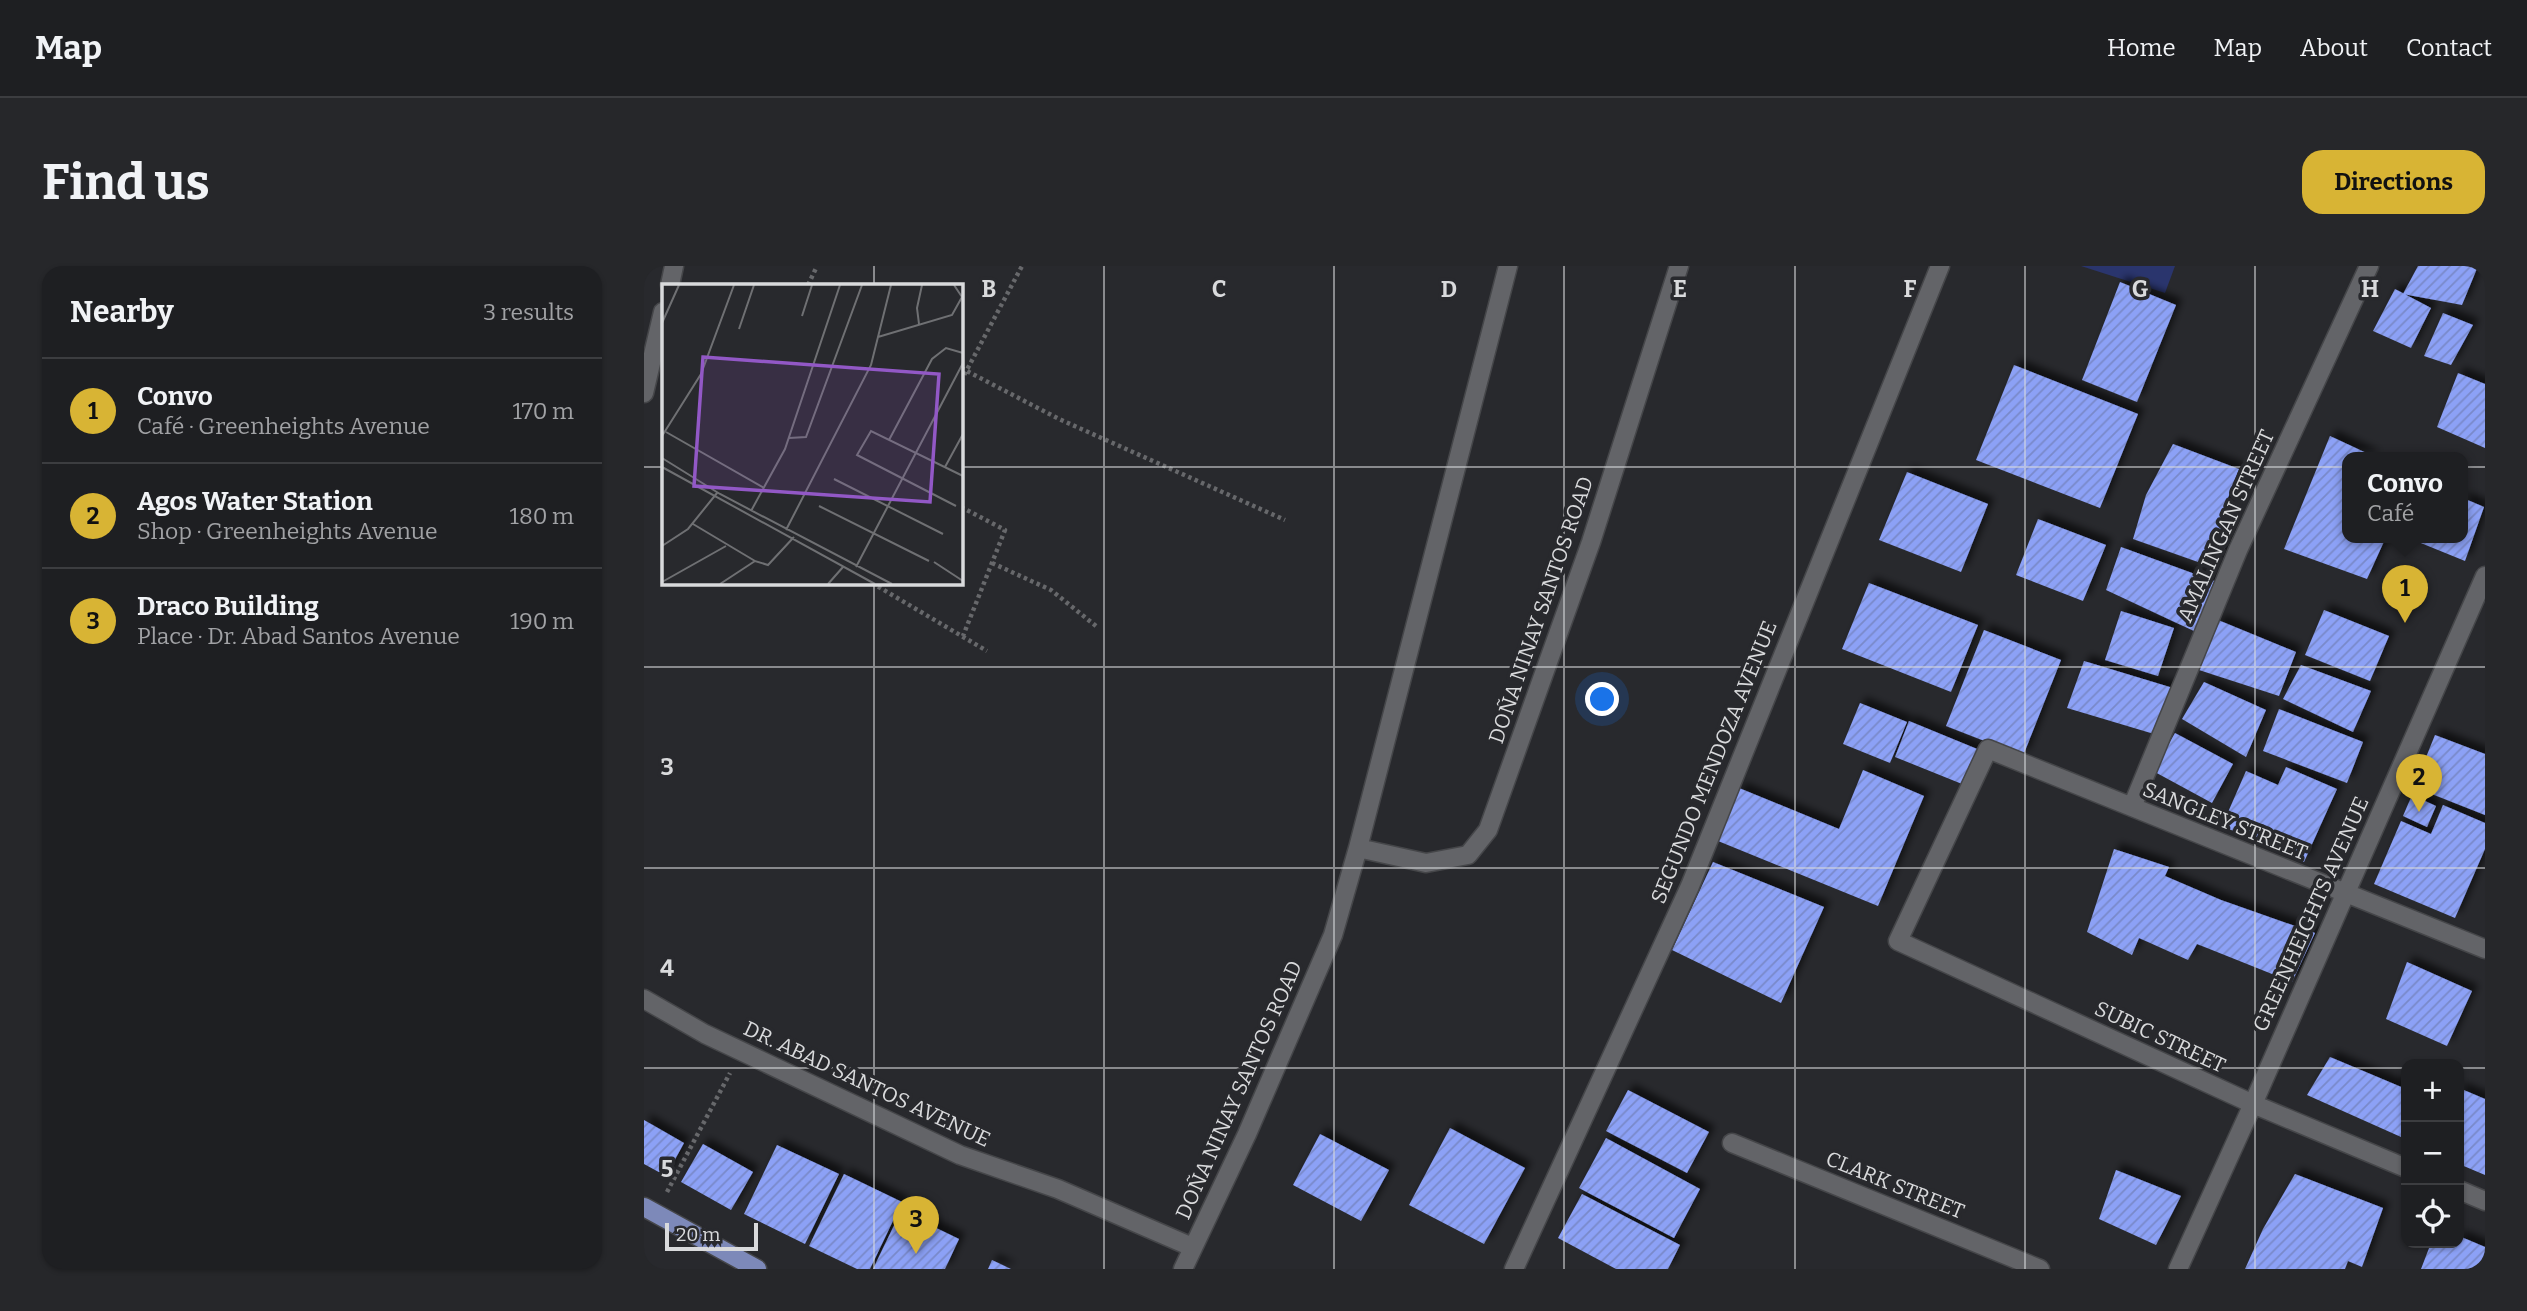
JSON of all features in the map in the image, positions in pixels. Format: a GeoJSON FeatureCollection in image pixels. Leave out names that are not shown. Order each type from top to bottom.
{"type":"FeatureCollection","features":[{"type":"Feature","properties":{"kind":"main road"},"geometry":{"type":"LineString","coordinates":[[650,1210],[757,1269]]}},
{"type":"Feature","properties":{"kind":"street"},"geometry":{"type":"LineString","coordinates":[[670,284],[674,266]]}},
{"type":"Feature","properties":{"kind":"street","name":"DOÑA NINAY SANTOS ROAD"},"geometry":{"type":"LineString","coordinates":[[1183,1269],[1247,1134],[1333,935],[1358,848],[1508,266]]}},
{"type":"Feature","properties":{"kind":"street","name":"DOÑA NINAY SANTOS ROAD"},"geometry":{"type":"LineString","coordinates":[[1358,848],[1426,863],[1468,855],[1488,830],[1591,542],[1679,266]]}},
{"type":"Feature","properties":{"kind":"street","name":"SEGUNDO MENDOZA AVENUE"},"geometry":{"type":"LineString","coordinates":[[1514,1269],[1690,886],[1940,266]]}},
{"type":"Feature","properties":{"kind":"street","name":"AMALINGAN STREET"},"geometry":{"type":"LineString","coordinates":[[2132,807],[2238,550],[2369,266]]}},
{"type":"Feature","properties":{"kind":"street"},"geometry":{"type":"LineString","coordinates":[[644,393],[662,316]]}},
{"type":"Feature","properties":{"kind":"street","name":"GREENHEIGHTS AVENUE"},"geometry":{"type":"LineString","coordinates":[[2178,1269],[2485,576]]}},
{"type":"Feature","properties":{"kind":"street","name":"SANGLEY STREET"},"geometry":{"type":"LineString","coordinates":[[1898,941],[1988,749],[2485,949]]}},
{"type":"Feature","properties":{"kind":"street","name":"SUBIC STREET"},"geometry":{"type":"LineString","coordinates":[[1898,941],[2253,1104],[2401,1166]]}},
{"type":"Feature","properties":{"kind":"street","name":"DR. ABAD SANTOS AVENUE"},"geometry":{"type":"LineString","coordinates":[[644,999],[705,1034],[960,1155],[1058,1189],[1192,1247]]}},
{"type":"Feature","properties":{"kind":"street","name":"CLARK STREET"},"geometry":{"type":"LineString","coordinates":[[1732,1143],[2040,1269]]}},
{"type":"Feature","properties":{"kind":"street"},"geometry":{"type":"LineString","coordinates":[[2464,1192],[2485,1201]]}},
{"type":"Feature","properties":{"kind":"path"},"geometry":{"type":"LineString","coordinates":[[808,284],[817,266]]}},
{"type":"Feature","properties":{"kind":"path"},"geometry":{"type":"LineString","coordinates":[[1022,266],[963,369],[1059,419],[1285,520]]}},
{"type":"Feature","properties":{"kind":"path"},"geometry":{"type":"LineString","coordinates":[[962,508],[1005,530],[963,636]]}},
{"type":"Feature","properties":{"kind":"path"},"geometry":{"type":"LineString","coordinates":[[992,563],[1051,590],[1096,626]]}},
{"type":"Feature","properties":{"kind":"path"},"geometry":{"type":"LineString","coordinates":[[874,584],[988,651]]}},
{"type":"Feature","properties":{"kind":"path"},"geometry":{"type":"LineString","coordinates":[[650,1210],[741,1051]]}},
{"type":"Feature","properties":{"kind":"shaded area"},"geometry":{"type":"Polygon","coordinates":[[[2081,266],[2175,266],[2165,293],[2081,266]]]}},
{"type":"Feature","properties":{"kind":"building"},"geometry":{"type":"Polygon","coordinates":[[[2418,266],[2478,266],[2462,305],[2403,294],[2418,266]]]}},
{"type":"Feature","properties":{"kind":"building"},"geometry":{"type":"Polygon","coordinates":[[[2120,282],[2176,305],[2137,402],[2082,380],[2120,282]]]}},
{"type":"Feature","properties":{"kind":"building"},"geometry":{"type":"Polygon","coordinates":[[[2395,289],[2431,308],[2411,348],[2373,331],[2395,289]]]}},
{"type":"Feature","properties":{"kind":"building"},"geometry":{"type":"Polygon","coordinates":[[[2443,313],[2473,325],[2451,365],[2424,356],[2443,313]]]}},
{"type":"Feature","properties":{"kind":"building"},"geometry":{"type":"Polygon","coordinates":[[[2014,365],[2138,414],[2100,508],[1976,460],[2014,365]]]}},
{"type":"Feature","properties":{"kind":"building"},"geometry":{"type":"Polygon","coordinates":[[[2458,373],[2485,384],[2485,448],[2437,427],[2458,373]]]}},
{"type":"Feature","properties":{"kind":"building"},"geometry":{"type":"Polygon","coordinates":[[[2330,436],[2364,452],[2342,452],[2342,543],[2383,543],[2367,579],[2284,549],[2330,436]]]}},
{"type":"Feature","properties":{"kind":"building"},"geometry":{"type":"Polygon","coordinates":[[[2173,444],[2239,469],[2218,524],[2233,531],[2215,568],[2133,539],[2146,495],[2173,444]]]}},
{"type":"Feature","properties":{"kind":"building"},"geometry":{"type":"Polygon","coordinates":[[[1907,472],[1988,504],[1961,572],[1879,540],[1907,472]]]}},
{"type":"Feature","properties":{"kind":"building"},"geometry":{"type":"Polygon","coordinates":[[[2468,500],[2484,507],[2465,561],[2421,543],[2468,543],[2468,500]]]}},
{"type":"Feature","properties":{"kind":"building"},"geometry":{"type":"Polygon","coordinates":[[[2038,519],[2106,545],[2083,601],[2016,575],[2038,519]]]}},
{"type":"Feature","properties":{"kind":"building"},"geometry":{"type":"Polygon","coordinates":[[[2121,547],[2214,581],[2196,632],[2106,590],[2121,547]]]}},
{"type":"Feature","properties":{"kind":"building"},"geometry":{"type":"Polygon","coordinates":[[[1869,583],[1978,625],[1951,692],[1842,649],[1869,583]]]}},
{"type":"Feature","properties":{"kind":"building"},"geometry":{"type":"Polygon","coordinates":[[[2324,610],[2389,636],[2370,681],[2305,655],[2324,610]]]}},
{"type":"Feature","properties":{"kind":"building"},"geometry":{"type":"Polygon","coordinates":[[[2121,611],[2174,628],[2158,676],[2105,660],[2121,611]]]}},
{"type":"Feature","properties":{"kind":"building"},"geometry":{"type":"Polygon","coordinates":[[[2218,620],[2296,652],[2279,696],[2199,670],[2218,620]]]}},
{"type":"Feature","properties":{"kind":"building"},"geometry":{"type":"Polygon","coordinates":[[[1984,630],[2061,660],[2023,756],[1946,726],[1984,630]]]}},
{"type":"Feature","properties":{"kind":"building"},"geometry":{"type":"Polygon","coordinates":[[[2084,661],[2173,688],[2154,734],[2067,708],[2084,661]]]}},
{"type":"Feature","properties":{"kind":"building"},"geometry":{"type":"Polygon","coordinates":[[[2301,665],[2371,691],[2353,732],[2283,699],[2301,665]]]}},
{"type":"Feature","properties":{"kind":"building"},"geometry":{"type":"Polygon","coordinates":[[[2204,682],[2266,710],[2246,757],[2182,719],[2204,682]]]}},
{"type":"Feature","properties":{"kind":"building"},"geometry":{"type":"Polygon","coordinates":[[[1860,703],[1907,722],[1890,763],[1843,744],[1860,703]]]}},
{"type":"Feature","properties":{"kind":"building"},"geometry":{"type":"Polygon","coordinates":[[[2279,709],[2363,742],[2347,783],[2263,751],[2279,709]]]}},
{"type":"Feature","properties":{"kind":"building"},"geometry":{"type":"Polygon","coordinates":[[[1909,721],[1982,751],[1967,786],[1895,757],[1909,721]]]}},
{"type":"Feature","properties":{"kind":"building"},"geometry":{"type":"Polygon","coordinates":[[[2175,733],[2233,764],[2212,803],[2153,771],[2175,733]]]}},
{"type":"Feature","properties":{"kind":"building"},"geometry":{"type":"Polygon","coordinates":[[[2435,735],[2485,754],[2485,815],[2414,787],[2435,735]]]}},
{"type":"Feature","properties":{"kind":"building"},"geometry":{"type":"Polygon","coordinates":[[[2286,767],[2337,789],[2304,862],[2222,826],[2246,771],[2278,785],[2286,767]]]}},
{"type":"Feature","properties":{"kind":"building"},"geometry":{"type":"Polygon","coordinates":[[[1863,770],[1924,796],[1878,906],[1718,841],[1739,788],[1839,829],[1863,770]]]}},
{"type":"Feature","properties":{"kind":"building"},"geometry":{"type":"Polygon","coordinates":[[[2412,795],[2436,806],[2427,827],[2403,816],[2412,795]]]}},
{"type":"Feature","properties":{"kind":"building"},"geometry":{"type":"Polygon","coordinates":[[[2443,805],[2485,823],[2485,849],[2455,918],[2374,884],[2401,821],[2431,834],[2443,805]]]}},
{"type":"Feature","properties":{"kind":"building"},"geometry":{"type":"Polygon","coordinates":[[[2114,849],[2169,867],[2165,876],[2221,900],[2315,933],[2292,982],[2197,944],[2188,960],[2139,938],[2132,955],[2087,932],[2114,849]]]}},
{"type":"Feature","properties":{"kind":"building"},"geometry":{"type":"Polygon","coordinates":[[[1713,862],[1824,907],[1781,1003],[1672,950],[1713,862]]]}},
{"type":"Feature","properties":{"kind":"building"},"geometry":{"type":"Polygon","coordinates":[[[2407,962],[2472,991],[2447,1046],[2386,1019],[2407,962]]]}},
{"type":"Feature","properties":{"kind":"building"},"geometry":{"type":"Polygon","coordinates":[[[2330,1057],[2401,1087],[2401,1137],[2307,1095],[2330,1057]]]}},
{"type":"Feature","properties":{"kind":"building"},"geometry":{"type":"Polygon","coordinates":[[[1628,1090],[1709,1132],[1687,1173],[1606,1131],[1628,1090]]]}},
{"type":"Feature","properties":{"kind":"building"},"geometry":{"type":"Polygon","coordinates":[[[2464,1090],[2485,1099],[2485,1175],[2464,1166],[2464,1090]]]}},
{"type":"Feature","properties":{"kind":"building"},"geometry":{"type":"Polygon","coordinates":[[[644,1120],[684,1143],[666,1176],[644,1164],[644,1120]]]}},
{"type":"Feature","properties":{"kind":"building"},"geometry":{"type":"Polygon","coordinates":[[[1450,1128],[1525,1168],[1484,1244],[1409,1205],[1450,1128]]]}},
{"type":"Feature","properties":{"kind":"building"},"geometry":{"type":"Polygon","coordinates":[[[1320,1134],[1389,1170],[1361,1221],[1293,1185],[1320,1134]]]}},
{"type":"Feature","properties":{"kind":"building"},"geometry":{"type":"Polygon","coordinates":[[[1606,1138],[1700,1189],[1674,1238],[1579,1188],[1606,1138]]]}},
{"type":"Feature","properties":{"kind":"building"},"geometry":{"type":"Polygon","coordinates":[[[703,1144],[753,1172],[731,1210],[681,1182],[703,1144]]]}},
{"type":"Feature","properties":{"kind":"building"},"geometry":{"type":"Polygon","coordinates":[[[777,1145],[839,1174],[805,1244],[744,1214],[777,1145]]]}},
{"type":"Feature","properties":{"kind":"building"},"geometry":{"type":"Polygon","coordinates":[[[2116,1170],[2181,1196],[2156,1245],[2099,1219],[2116,1170]]]}},
{"type":"Feature","properties":{"kind":"building"},"geometry":{"type":"Polygon","coordinates":[[[844,1174],[902,1202],[870,1269],[857,1269],[809,1246],[844,1174]]]}},
{"type":"Feature","properties":{"kind":"building"},"geometry":{"type":"Polygon","coordinates":[[[2295,1174],[2383,1208],[2362,1267],[2348,1261],[2345,1269],[2245,1269],[2263,1229],[2295,1174]]]}},
{"type":"Feature","properties":{"kind":"building"},"geometry":{"type":"Polygon","coordinates":[[[1582,1194],[1680,1245],[1668,1269],[1616,1269],[1558,1238],[1582,1194]]]}},
{"type":"Feature","properties":{"kind":"building"},"geometry":{"type":"Polygon","coordinates":[[[901,1211],[959,1239],[945,1269],[873,1269],[901,1211]]]}},
{"type":"Feature","properties":{"kind":"building"},"geometry":{"type":"Polygon","coordinates":[[[2464,1238],[2485,1247],[2485,1269],[2421,1269],[2429,1248],[2464,1248],[2464,1238]]]}},
{"type":"Feature","properties":{"kind":"building"},"geometry":{"type":"Polygon","coordinates":[[[992,1260],[1011,1269],[988,1269],[992,1260]]]}},
{"type":"Feature","properties":{"kind":"place","name":"Convo"},"geometry":{"type":"Point","coordinates":[2405,623]}},
{"type":"Feature","properties":{"kind":"place","name":"Agos Water Station"},"geometry":{"type":"Point","coordinates":[2419,812]}},
{"type":"Feature","properties":{"kind":"place","name":"Draco Building"},"geometry":{"type":"Point","coordinates":[916,1254]}}]}
